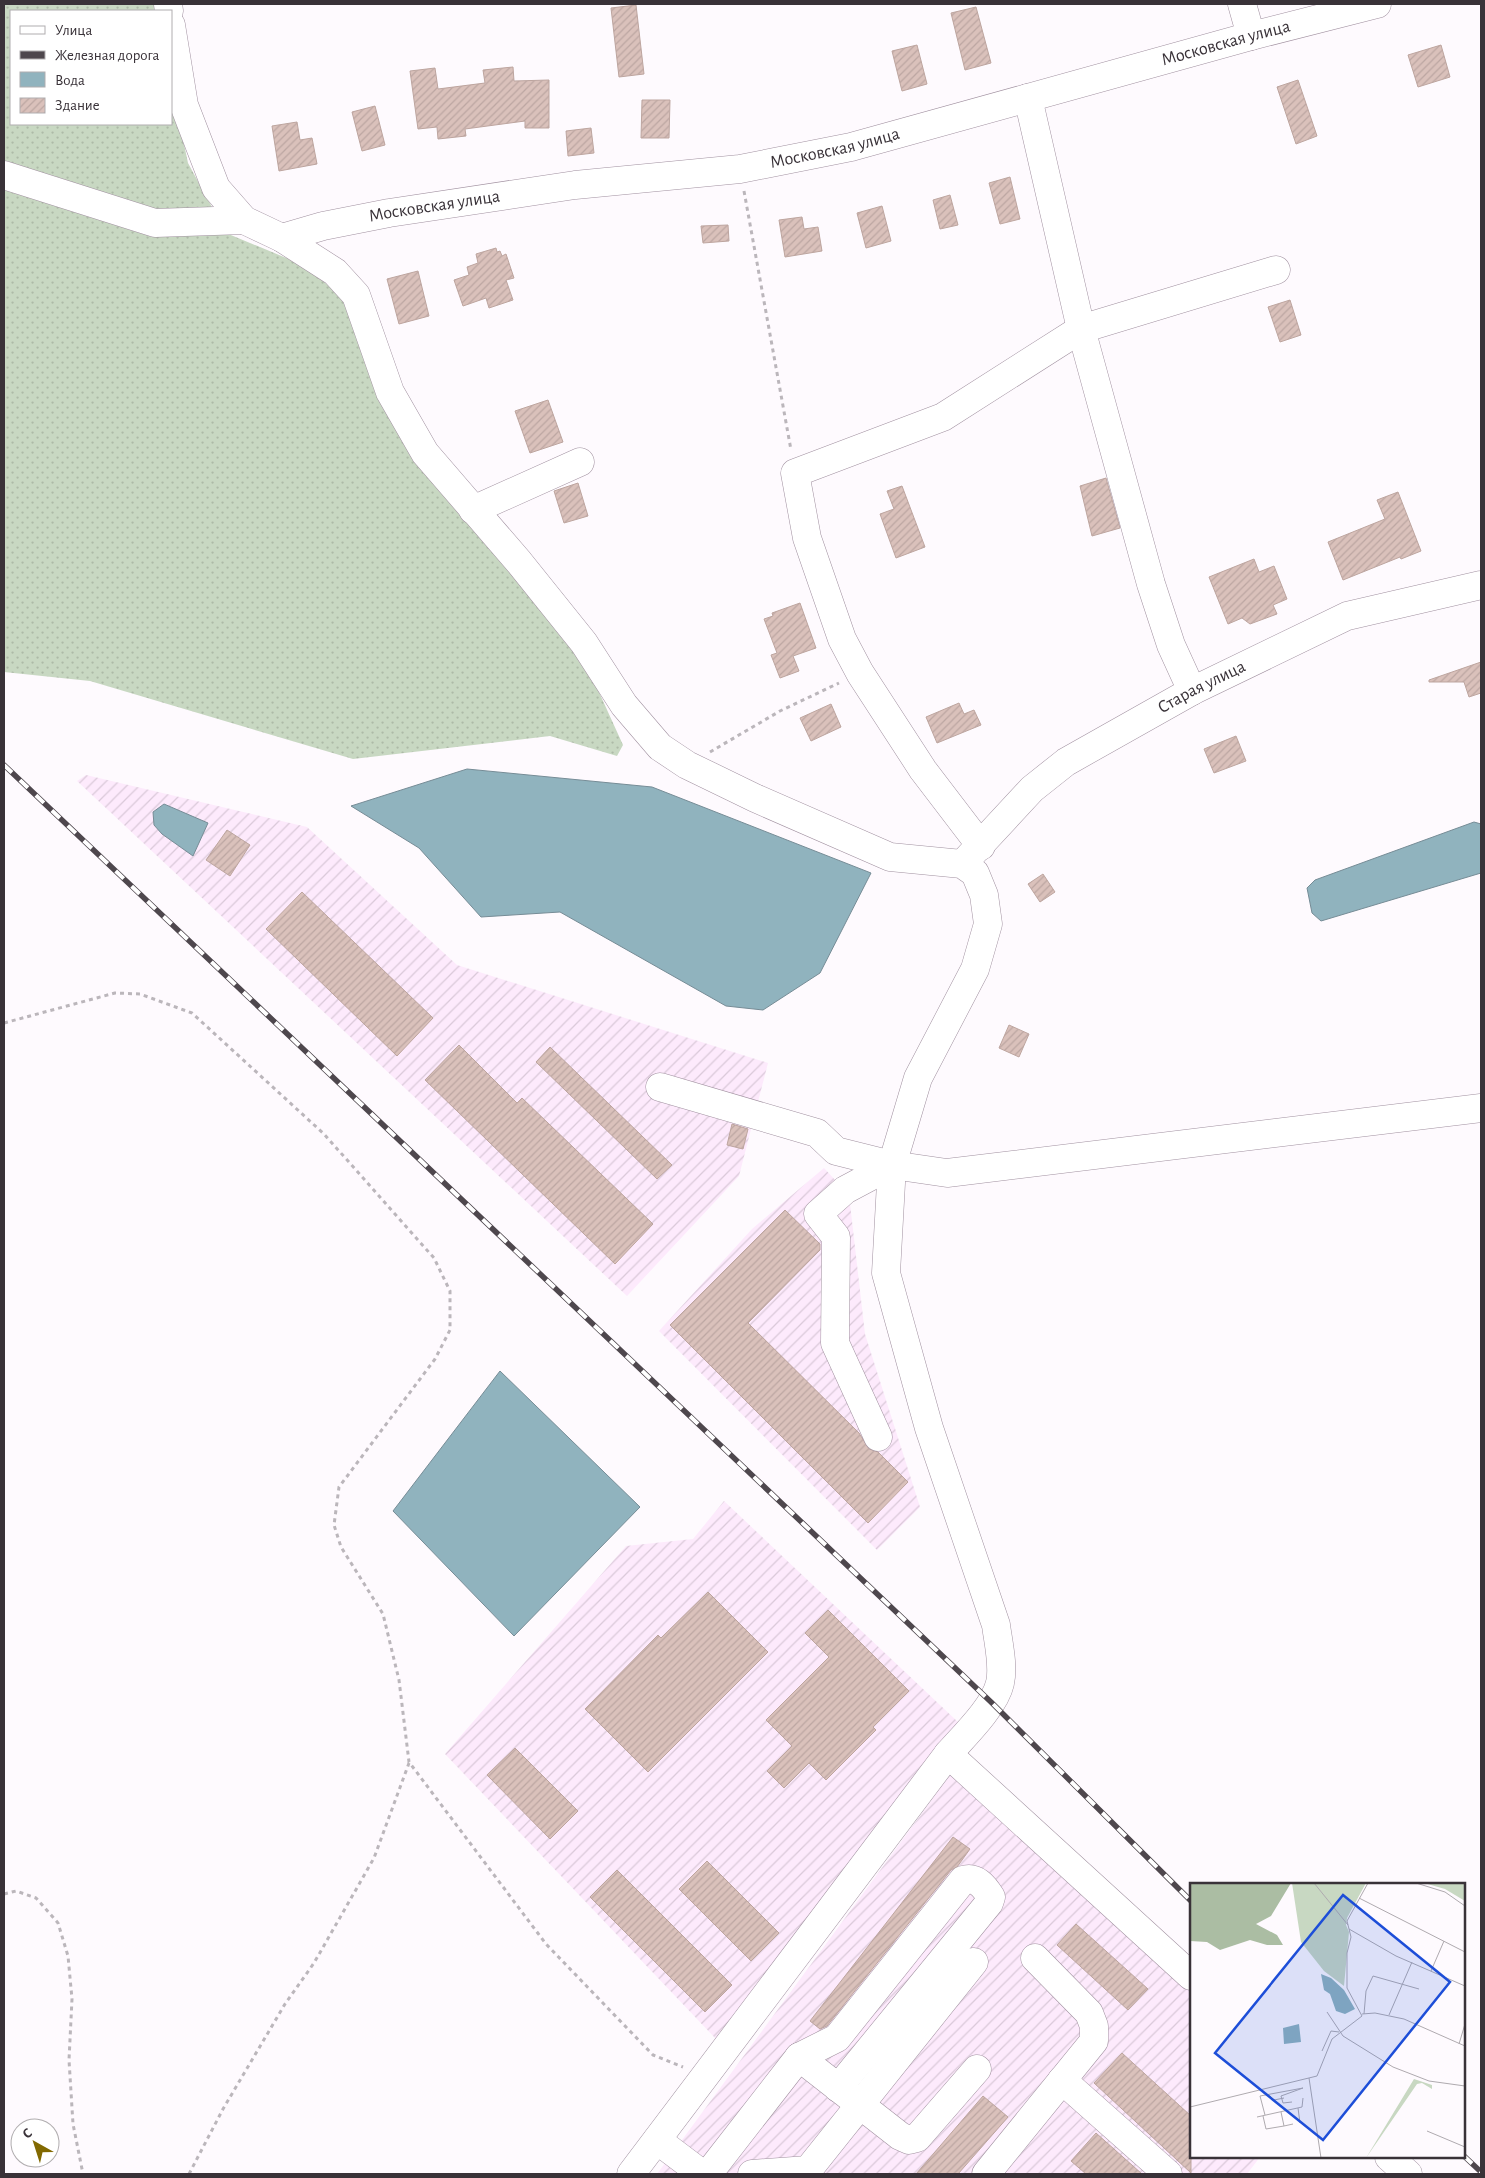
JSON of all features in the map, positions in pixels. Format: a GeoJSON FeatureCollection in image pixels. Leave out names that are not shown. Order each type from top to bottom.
{"type":"FeatureCollection","features":[{"type":"Feature","properties":{"kind":"street"},"geometry":{"type":"LineString","coordinates":[[1242,4],[1251,36]]}},
{"type":"Feature","properties":{"kind":"street","name":"Московская улица"},"geometry":{"type":"LineString","coordinates":[[282,238],[323,226],[428,207],[575,185],[740,168],[850,147],[1251,36],[1377,4]]}},
{"type":"Feature","properties":{"kind":"street"},"geometry":{"type":"LineString","coordinates":[[172,32],[184,105],[216,188],[244,220],[282,238],[335,272],[356,295],[390,392],[425,453],[519,562],[584,643],[624,706],[660,747],[687,765],[755,798],[890,857],[972,855]]}},
{"type":"Feature","properties":{"kind":"street"},"geometry":{"type":"LineString","coordinates":[[1028,98],[1081,329],[1151,584],[1171,645],[1192,691]]}},
{"type":"Feature","properties":{"kind":"street"},"geometry":{"type":"LineString","coordinates":[[4,175],[155,223],[244,220]]}},
{"type":"Feature","properties":{"kind":"street"},"geometry":{"type":"LineString","coordinates":[[631,2174],[948,1754],[991,1702],[1000,1682],[1000,1652],[996,1625],[929,1428],[886,1273],[892,1165],[918,1078],[976,970],[988,924],[984,895],[975,873],[972,855],[923,770],[860,673],[842,640],[807,538],[795,473],[943,418],[1081,329],[1276,270]]}},
{"type":"Feature","properties":{"kind":"street"},"geometry":{"type":"LineString","coordinates":[[473,510],[580,462]]}},
{"type":"Feature","properties":{"kind":"street","name":"Старая улица"},"geometry":{"type":"LineString","coordinates":[[972,855],[1032,789],[1066,762],[1192,691],[1347,616],[1481,585]]}},
{"type":"Feature","properties":{"kind":"street"},"geometry":{"type":"LineString","coordinates":[[660,1087],[817,1133],[836,1151],[892,1165],[948,1173],[1481,1108]]}},
{"type":"Feature","properties":{"kind":"street"},"geometry":{"type":"LineString","coordinates":[[878,1437],[835,1343],[836,1237],[818,1214],[845,1190],[892,1165]]}},
{"type":"Feature","properties":{"kind":"street"},"geometry":{"type":"LineString","coordinates":[[948,1754],[1190,1975]]}},
{"type":"Feature","properties":{"kind":"street"},"geometry":{"type":"LineString","coordinates":[[708,2174],[799,2057],[837,2038],[962,1880],[975,1879],[991,1897],[989,1904],[838,2088]]}},
{"type":"Feature","properties":{"kind":"street"},"geometry":{"type":"LineString","coordinates":[[986,2174],[1094,2041],[1094,2026],[1089,2013],[1034,1958]]}},
{"type":"Feature","properties":{"kind":"street"},"geometry":{"type":"LineString","coordinates":[[752,2174],[808,2170],[974,1962]]}},
{"type":"Feature","properties":{"kind":"street"},"geometry":{"type":"LineString","coordinates":[[799,2057],[900,2136],[909,2140],[917,2138],[977,2069]]}},
{"type":"Feature","properties":{"kind":"street"},"geometry":{"type":"LineString","coordinates":[[1062,2080],[1168,2174]]}},
{"type":"Feature","properties":{"kind":"street"},"geometry":{"type":"LineString","coordinates":[[657,2140],[702,2174]]}},
{"type":"Feature","properties":{"kind":"street"},"geometry":{"type":"LineString","coordinates":[[1390,2158],[1408,2174]]}},
{"type":"Feature","properties":{"kind":"path"},"geometry":{"type":"LineString","coordinates":[[740,168],[795,473]]}},
{"type":"Feature","properties":{"kind":"path"},"geometry":{"type":"LineString","coordinates":[[687,765],[780,712],[860,673]]}},
{"type":"Feature","properties":{"kind":"path"},"geometry":{"type":"LineString","coordinates":[[4,1023],[115,993],[140,994],[192,1013],[324,1134],[434,1258],[450,1291],[450,1330],[434,1359],[339,1487],[334,1525],[341,1547],[384,1614],[399,1680],[409,1762],[374,1858],[314,1963],[285,2004],[224,2108],[189,2174]]}},
{"type":"Feature","properties":{"kind":"path"},"geometry":{"type":"LineString","coordinates":[[409,1762],[546,1944],[628,2030],[653,2055],[678,2066],[711,2070]]}},
{"type":"Feature","properties":{"kind":"path"},"geometry":{"type":"LineString","coordinates":[[4,1894],[16,1891],[36,1898],[58,1923],[68,1956],[72,1999],[70,2060],[73,2124],[84,2174]]}},
{"type":"Feature","properties":{"kind":"shaded area"},"geometry":{"type":"Polygon","coordinates":[[[86,775],[307,827],[457,965],[768,1063],[739,1176],[627,1296],[77,781],[86,775]]]}},
{"type":"Feature","properties":{"kind":"shaded area"},"geometry":{"type":"Polygon","coordinates":[[[824,1168],[849,1195],[865,1334],[920,1507],[877,1550],[659,1331],[752,1229],[824,1168]]]}},
{"type":"Feature","properties":{"kind":"shaded area"},"geometry":{"type":"Polygon","coordinates":[[[724,1501],[958,1722],[716,2039],[445,1754],[626,1546],[693,1539],[724,1501]]]}},
{"type":"Feature","properties":{"kind":"shaded area"},"geometry":{"type":"Polygon","coordinates":[[[953,1771],[1190,1991],[1190,2158],[1259,2158],[1247,2174],[657,2174],[953,1771]]]}},
{"type":"Feature","properties":{"kind":"green space"},"geometry":{"type":"Polygon","coordinates":[[[4,4],[154,4],[156,10],[10,10],[10,125],[172,125],[172,87],[188,163],[226,233],[308,267],[346,302],[382,395],[578,646],[623,745],[617,756],[550,736],[353,759],[90,681],[4,672],[4,4]]]}},
{"type":"Feature","properties":{"kind":"water"},"geometry":{"type":"Polygon","coordinates":[[[467,769],[652,787],[871,873],[820,973],[763,1010],[726,1006],[560,912],[481,917],[419,848],[351,806],[467,769]]]}},
{"type":"Feature","properties":{"kind":"water"},"geometry":{"type":"Polygon","coordinates":[[[164,804],[208,823],[193,856],[162,834],[154,825],[153,812],[164,804]]]}},
{"type":"Feature","properties":{"kind":"water"},"geometry":{"type":"Polygon","coordinates":[[[1474,822],[1481,824],[1481,873],[1321,921],[1312,913],[1307,888],[1315,880],[1474,822]]]}},
{"type":"Feature","properties":{"kind":"water"},"geometry":{"type":"Polygon","coordinates":[[[500,1371],[640,1507],[514,1636],[393,1511],[500,1371]]]}},
{"type":"Feature","properties":{"kind":"building"},"geometry":{"type":"Polygon","coordinates":[[[636,5],[644,74],[619,77],[611,8],[636,5]]]}},
{"type":"Feature","properties":{"kind":"building"},"geometry":{"type":"Polygon","coordinates":[[[976,7],[991,63],[965,70],[951,13],[976,7]]]}},
{"type":"Feature","properties":{"kind":"building"},"geometry":{"type":"Polygon","coordinates":[[[917,45],[927,84],[902,91],[892,51],[917,45]]]}},
{"type":"Feature","properties":{"kind":"building"},"geometry":{"type":"Polygon","coordinates":[[[1441,45],[1450,77],[1418,87],[1408,55],[1441,45]]]}},
{"type":"Feature","properties":{"kind":"building"},"geometry":{"type":"Polygon","coordinates":[[[513,67],[514,81],[549,80],[549,128],[525,128],[525,121],[465,129],[466,136],[438,139],[437,127],[418,129],[410,71],[435,68],[438,89],[485,83],[483,70],[513,67]]]}},
{"type":"Feature","properties":{"kind":"building"},"geometry":{"type":"Polygon","coordinates":[[[1298,80],[1317,136],[1296,144],[1277,87],[1298,80]]]}},
{"type":"Feature","properties":{"kind":"building"},"geometry":{"type":"Polygon","coordinates":[[[642,100],[670,100],[669,138],[641,138],[642,100]]]}},
{"type":"Feature","properties":{"kind":"building"},"geometry":{"type":"Polygon","coordinates":[[[375,106],[385,145],[362,151],[352,112],[375,106]]]}},
{"type":"Feature","properties":{"kind":"building"},"geometry":{"type":"Polygon","coordinates":[[[297,122],[300,140],[312,138],[317,164],[279,171],[272,126],[297,122]]]}},
{"type":"Feature","properties":{"kind":"building"},"geometry":{"type":"Polygon","coordinates":[[[591,128],[594,153],[568,156],[566,131],[591,128]]]}},
{"type":"Feature","properties":{"kind":"building"},"geometry":{"type":"Polygon","coordinates":[[[1010,177],[1020,219],[1000,224],[989,183],[1010,177]]]}},
{"type":"Feature","properties":{"kind":"building"},"geometry":{"type":"Polygon","coordinates":[[[950,195],[958,225],[940,229],[933,200],[950,195]]]}},
{"type":"Feature","properties":{"kind":"building"},"geometry":{"type":"Polygon","coordinates":[[[882,206],[891,241],[866,248],[857,213],[882,206]]]}},
{"type":"Feature","properties":{"kind":"building"},"geometry":{"type":"Polygon","coordinates":[[[802,217],[804,229],[818,227],[822,251],[785,257],[779,220],[802,217]]]}},
{"type":"Feature","properties":{"kind":"building"},"geometry":{"type":"Polygon","coordinates":[[[728,225],[729,241],[703,243],[701,226],[728,225]]]}},
{"type":"Feature","properties":{"kind":"building"},"geometry":{"type":"Polygon","coordinates":[[[496,248],[497,252],[500,251],[502,256],[506,254],[514,278],[506,280],[513,300],[489,308],[486,298],[463,306],[454,280],[469,275],[467,267],[478,263],[476,254],[496,248]]]}},
{"type":"Feature","properties":{"kind":"building"},"geometry":{"type":"Polygon","coordinates":[[[418,271],[429,316],[399,324],[387,279],[418,271]]]}},
{"type":"Feature","properties":{"kind":"building"},"geometry":{"type":"Polygon","coordinates":[[[1290,300],[1301,335],[1280,342],[1268,307],[1290,300]]]}},
{"type":"Feature","properties":{"kind":"building"},"geometry":{"type":"Polygon","coordinates":[[[548,400],[563,442],[530,453],[515,411],[548,400]]]}},
{"type":"Feature","properties":{"kind":"building"},"geometry":{"type":"Polygon","coordinates":[[[1106,478],[1120,528],[1092,536],[1080,486],[1106,478]]]}},
{"type":"Feature","properties":{"kind":"building"},"geometry":{"type":"Polygon","coordinates":[[[578,483],[588,516],[564,523],[554,491],[578,483]]]}},
{"type":"Feature","properties":{"kind":"building"},"geometry":{"type":"Polygon","coordinates":[[[902,486],[925,547],[896,558],[880,514],[894,509],[887,491],[902,486]]]}},
{"type":"Feature","properties":{"kind":"building"},"geometry":{"type":"Polygon","coordinates":[[[1398,492],[1421,551],[1401,559],[1400,557],[1343,580],[1328,542],[1385,519],[1377,500],[1398,492]]]}},
{"type":"Feature","properties":{"kind":"building"},"geometry":{"type":"Polygon","coordinates":[[[1254,559],[1259,572],[1274,566],[1287,599],[1273,605],[1277,614],[1250,624],[1242,618],[1228,624],[1209,577],[1254,559]]]}},
{"type":"Feature","properties":{"kind":"building"},"geometry":{"type":"Polygon","coordinates":[[[800,603],[816,648],[793,656],[799,671],[780,678],[771,655],[777,653],[764,619],[773,616],[772,613],[800,603]]]}},
{"type":"Feature","properties":{"kind":"building"},"geometry":{"type":"Polygon","coordinates":[[[1481,662],[1481,693],[1469,697],[1464,682],[1429,682],[1429,680],[1481,662]]]}},
{"type":"Feature","properties":{"kind":"building"},"geometry":{"type":"Polygon","coordinates":[[[959,703],[964,714],[974,710],[981,725],[937,743],[926,717],[959,703]]]}},
{"type":"Feature","properties":{"kind":"building"},"geometry":{"type":"Polygon","coordinates":[[[831,704],[841,727],[811,741],[800,718],[831,704]]]}},
{"type":"Feature","properties":{"kind":"building"},"geometry":{"type":"Polygon","coordinates":[[[1236,736],[1246,761],[1214,773],[1204,749],[1236,736]]]}},
{"type":"Feature","properties":{"kind":"building"},"geometry":{"type":"Polygon","coordinates":[[[227,830],[250,845],[230,876],[206,860],[227,830]]]}},
{"type":"Feature","properties":{"kind":"building"},"geometry":{"type":"Polygon","coordinates":[[[1043,874],[1055,892],[1040,902],[1028,884],[1043,874]]]}},
{"type":"Feature","properties":{"kind":"building"},"geometry":{"type":"Polygon","coordinates":[[[302,892],[433,1018],[397,1056],[266,929],[302,892]]]}},
{"type":"Feature","properties":{"kind":"building"},"geometry":{"type":"Polygon","coordinates":[[[1009,1025],[1029,1034],[1019,1057],[999,1048],[1009,1025]]]}},
{"type":"Feature","properties":{"kind":"building"},"geometry":{"type":"Polygon","coordinates":[[[459,1045],[517,1103],[522,1098],[653,1224],[615,1264],[425,1080],[459,1045]]]}},
{"type":"Feature","properties":{"kind":"building"},"geometry":{"type":"Polygon","coordinates":[[[550,1047],[672,1165],[657,1179],[536,1062],[550,1047]]]}},
{"type":"Feature","properties":{"kind":"building"},"geometry":{"type":"Polygon","coordinates":[[[732,1124],[748,1129],[743,1149],[727,1145],[732,1124]]]}},
{"type":"Feature","properties":{"kind":"building"},"geometry":{"type":"Polygon","coordinates":[[[785,1210],[820,1244],[820,1250],[748,1323],[859,1433],[869,1449],[878,1452],[908,1482],[868,1523],[670,1325],[785,1210]]]}},
{"type":"Feature","properties":{"kind":"building"},"geometry":{"type":"Polygon","coordinates":[[[708,1592],[768,1652],[648,1772],[585,1709],[658,1635],[661,1638],[708,1592]]]}},
{"type":"Feature","properties":{"kind":"building"},"geometry":{"type":"Polygon","coordinates":[[[828,1610],[909,1691],[873,1727],[876,1730],[826,1780],[809,1763],[784,1788],[767,1771],[792,1746],[766,1720],[829,1657],[805,1633],[828,1610]]]}},
{"type":"Feature","properties":{"kind":"building"},"geometry":{"type":"Polygon","coordinates":[[[515,1748],[578,1811],[550,1839],[487,1775],[515,1748]]]}},
{"type":"Feature","properties":{"kind":"building"},"geometry":{"type":"Polygon","coordinates":[[[953,1837],[970,1849],[957,1867],[951,1870],[827,2026],[820,2029],[810,2021],[953,1837]]]}},
{"type":"Feature","properties":{"kind":"building"},"geometry":{"type":"Polygon","coordinates":[[[707,1861],[779,1933],[751,1961],[679,1889],[707,1861]]]}},
{"type":"Feature","properties":{"kind":"building"},"geometry":{"type":"Polygon","coordinates":[[[617,1870],[732,1985],[705,2012],[590,1897],[617,1870]]]}},
{"type":"Feature","properties":{"kind":"building"},"geometry":{"type":"Polygon","coordinates":[[[1076,1924],[1148,1989],[1128,2010],[1057,1945],[1076,1924]]]}},
{"type":"Feature","properties":{"kind":"building"},"geometry":{"type":"Polygon","coordinates":[[[1122,2053],[1190,2115],[1191,2173],[1094,2083],[1122,2053]]]}},
{"type":"Feature","properties":{"kind":"building"},"geometry":{"type":"Polygon","coordinates":[[[983,2096],[1008,2117],[958,2174],[916,2174],[983,2096]]]}},
{"type":"Feature","properties":{"kind":"building"},"geometry":{"type":"Polygon","coordinates":[[[1096,2133],[1142,2174],[1086,2174],[1071,2161],[1096,2133]]]}},
{"type":"Feature","properties":{"kind":"railway"},"geometry":{"type":"LineString","coordinates":[[4,765],[991,1702],[1190,1900]]}},
{"type":"Feature","properties":{"kind":"railway"},"geometry":{"type":"LineString","coordinates":[[1465,2157],[1481,2172]]}}]}
